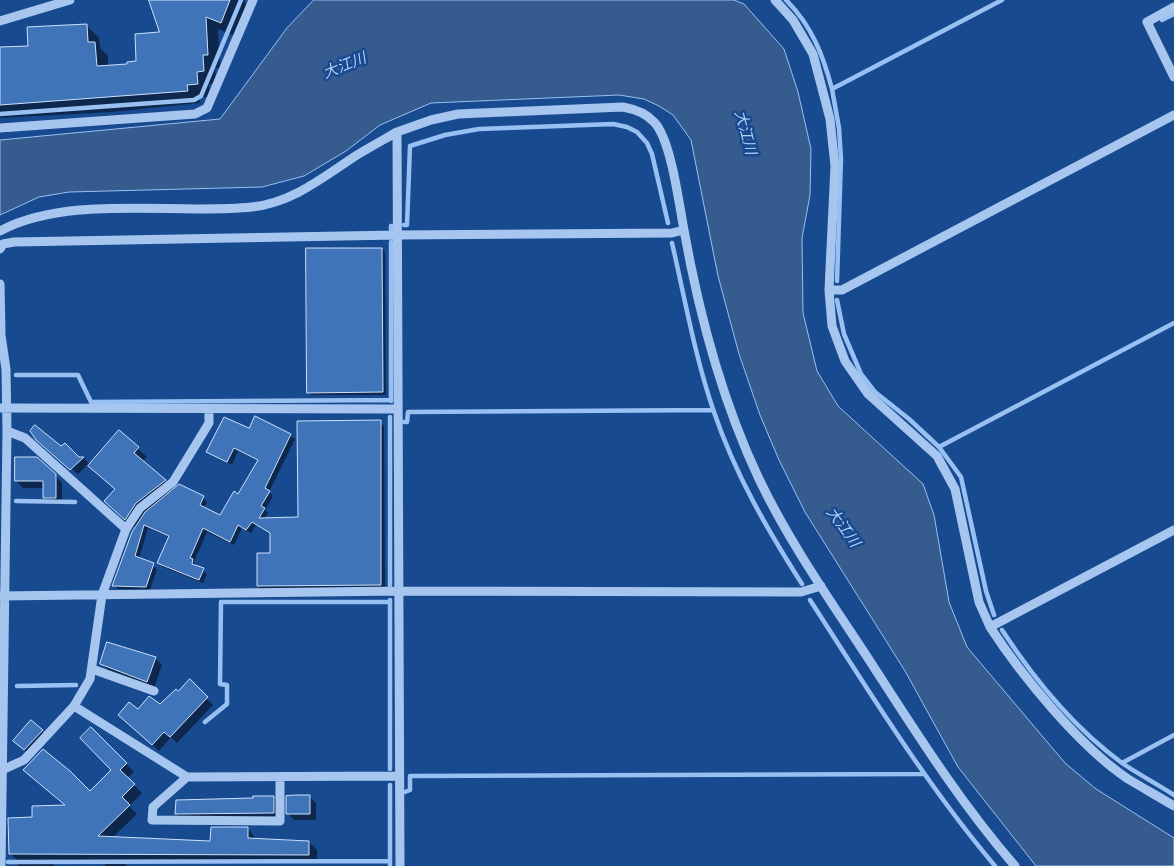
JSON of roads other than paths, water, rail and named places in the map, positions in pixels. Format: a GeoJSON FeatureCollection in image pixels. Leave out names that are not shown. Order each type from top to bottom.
{"type":"FeatureCollection","features":[{"type":"Feature","properties":{"kind":"street"},"geometry":{"type":"LineString","coordinates":[[0,21],[70,0]]}},
{"type":"Feature","properties":{"kind":"street"},"geometry":{"type":"LineString","coordinates":[[0,128],[195,114],[207,108],[252,0]]}},
{"type":"Feature","properties":{"kind":"street"},"geometry":{"type":"LineString","coordinates":[[775,0],[793,20],[813,54],[830,119],[835,166],[829,290],[832,326],[845,361],[868,394],[937,456],[955,489],[979,602],[990,626],[1010,657],[1078,736],[1127,778],[1174,806]]}},
{"type":"Feature","properties":{"kind":"street"},"geometry":{"type":"LineString","coordinates":[[1174,7],[1147,22],[1174,77]]}},
{"type":"Feature","properties":{"kind":"street"},"geometry":{"type":"LineString","coordinates":[[0,231],[18,221],[53,213],[99,210],[253,207],[282,200],[308,189],[357,155],[397,132],[431,120],[458,114],[623,107],[636,110],[654,121],[666,146],[691,268],[723,388],[740,436],[774,508],[821,586],[942,773],[1016,866]]}},
{"type":"Feature","properties":{"kind":"street"},"geometry":{"type":"LineString","coordinates":[[829,290],[842,290],[1174,115]]}},
{"type":"Feature","properties":{"kind":"street"},"geometry":{"type":"LineString","coordinates":[[397,132],[397,591],[400,866]]}},
{"type":"Feature","properties":{"kind":"street"},"geometry":{"type":"LineString","coordinates":[[0,249],[3,244],[14,242],[397,235],[672,233],[684,230]]}},
{"type":"Feature","properties":{"kind":"street"},"geometry":{"type":"LineString","coordinates":[[0,284],[1,331],[6,369],[3,408],[7,431],[3,596],[1,866]]}},
{"type":"Feature","properties":{"kind":"street"},"geometry":{"type":"LineString","coordinates":[[3,408],[397,410]]}},
{"type":"Feature","properties":{"kind":"street"},"geometry":{"type":"LineString","coordinates":[[1,770],[24,760],[74,706],[90,679],[102,595],[126,529],[140,508],[173,482],[209,423],[209,410]]}},
{"type":"Feature","properties":{"kind":"street"},"geometry":{"type":"LineString","coordinates":[[7,431],[25,438],[126,529]]}},
{"type":"Feature","properties":{"kind":"street"},"geometry":{"type":"LineString","coordinates":[[990,626],[1174,530]]}},
{"type":"Feature","properties":{"kind":"street"},"geometry":{"type":"LineString","coordinates":[[3,596],[397,591],[801,592],[821,586]]}},
{"type":"Feature","properties":{"kind":"street"},"geometry":{"type":"LineString","coordinates":[[92,669],[154,691]]}},
{"type":"Feature","properties":{"kind":"street"},"geometry":{"type":"LineString","coordinates":[[74,706],[187,777],[398,776]]}},
{"type":"Feature","properties":{"kind":"street"},"geometry":{"type":"LineString","coordinates":[[187,777],[153,807],[152,820],[280,821],[280,777]]}},
{"type":"Feature","properties":{"kind":"water","name":"大江川"},"geometry":{"type":"Polygon","coordinates":[[[314,0],[734,0],[744,4],[784,49],[798,92],[811,149],[810,195],[802,238],[803,313],[817,371],[838,406],[923,484],[934,515],[949,602],[967,647],[1065,763],[1096,789],[1174,838],[1174,866],[1036,866],[958,767],[905,671],[805,512],[779,460],[760,415],[739,354],[718,276],[691,140],[673,115],[659,106],[644,99],[619,95],[431,103],[380,125],[346,151],[304,176],[262,187],[69,192],[39,197],[0,215],[0,140],[220,119],[287,28],[314,0]]]}},
{"type":"Feature","properties":{"kind":"waterway"},"geometry":{"type":"LineString","coordinates":[[0,114],[194,100],[201,96],[241,0]]}},
{"type":"Feature","properties":{"kind":"waterway"},"geometry":{"type":"LineString","coordinates":[[786,0],[810,31],[825,64],[832,89],[1002,0]]}},
{"type":"Feature","properties":{"kind":"waterway"},"geometry":{"type":"LineString","coordinates":[[1162,20],[1174,14]]}},
{"type":"Feature","properties":{"kind":"waterway"},"geometry":{"type":"LineString","coordinates":[[832,89],[839,128],[841,159],[837,281]]}},
{"type":"Feature","properties":{"kind":"waterway"},"geometry":{"type":"LineString","coordinates":[[404,225],[407,225],[410,146],[445,135],[479,129],[613,124],[627,127],[637,132],[647,143],[652,154],[668,223]]}},
{"type":"Feature","properties":{"kind":"waterway"},"geometry":{"type":"LineString","coordinates":[[391,230],[391,226],[394,226]]}},
{"type":"Feature","properties":{"kind":"waterway"},"geometry":{"type":"LineString","coordinates":[[391,242],[391,401]]}},
{"type":"Feature","properties":{"kind":"waterway"},"geometry":{"type":"LineString","coordinates":[[672,243],[701,370],[722,435],[753,501],[776,543],[802,584]]}},
{"type":"Feature","properties":{"kind":"waterway"},"geometry":{"type":"LineString","coordinates":[[837,300],[844,334],[861,374],[875,392],[909,419],[939,447],[961,477],[986,591],[994,615]]}},
{"type":"Feature","properties":{"kind":"waterway"},"geometry":{"type":"LineString","coordinates":[[939,447],[1174,323]]}},
{"type":"Feature","properties":{"kind":"waterway"},"geometry":{"type":"LineString","coordinates":[[16,375],[78,375],[91,402],[390,400]]}},
{"type":"Feature","properties":{"kind":"waterway"},"geometry":{"type":"LineString","coordinates":[[404,422],[407,422],[408,412],[713,410]]}},
{"type":"Feature","properties":{"kind":"waterway"},"geometry":{"type":"LineString","coordinates":[[390,417],[390,585]]}},
{"type":"Feature","properties":{"kind":"waterway"},"geometry":{"type":"LineString","coordinates":[[16,501],[75,502]]}},
{"type":"Feature","properties":{"kind":"waterway"},"geometry":{"type":"LineString","coordinates":[[390,600],[390,769]]}},
{"type":"Feature","properties":{"kind":"waterway"},"geometry":{"type":"LineString","coordinates":[[810,600],[921,769],[995,866]]}},
{"type":"Feature","properties":{"kind":"waterway"},"geometry":{"type":"LineString","coordinates":[[205,722],[227,704],[227,685],[220,684],[221,602],[390,602]]}},
{"type":"Feature","properties":{"kind":"waterway"},"geometry":{"type":"LineString","coordinates":[[1002,630],[1041,684],[1071,718],[1122,763],[1174,795]]}},
{"type":"Feature","properties":{"kind":"waterway"},"geometry":{"type":"LineString","coordinates":[[17,686],[76,685]]}},
{"type":"Feature","properties":{"kind":"waterway"},"geometry":{"type":"LineString","coordinates":[[1122,763],[1174,735]]}},
{"type":"Feature","properties":{"kind":"waterway"},"geometry":{"type":"LineString","coordinates":[[405,792],[410,790],[410,776],[923,774]]}},
{"type":"Feature","properties":{"kind":"waterway"},"geometry":{"type":"LineString","coordinates":[[390,785],[390,866]]}},
{"type":"Feature","properties":{"kind":"waterway"},"geometry":{"type":"LineString","coordinates":[[8,862],[390,861]]}}]}
